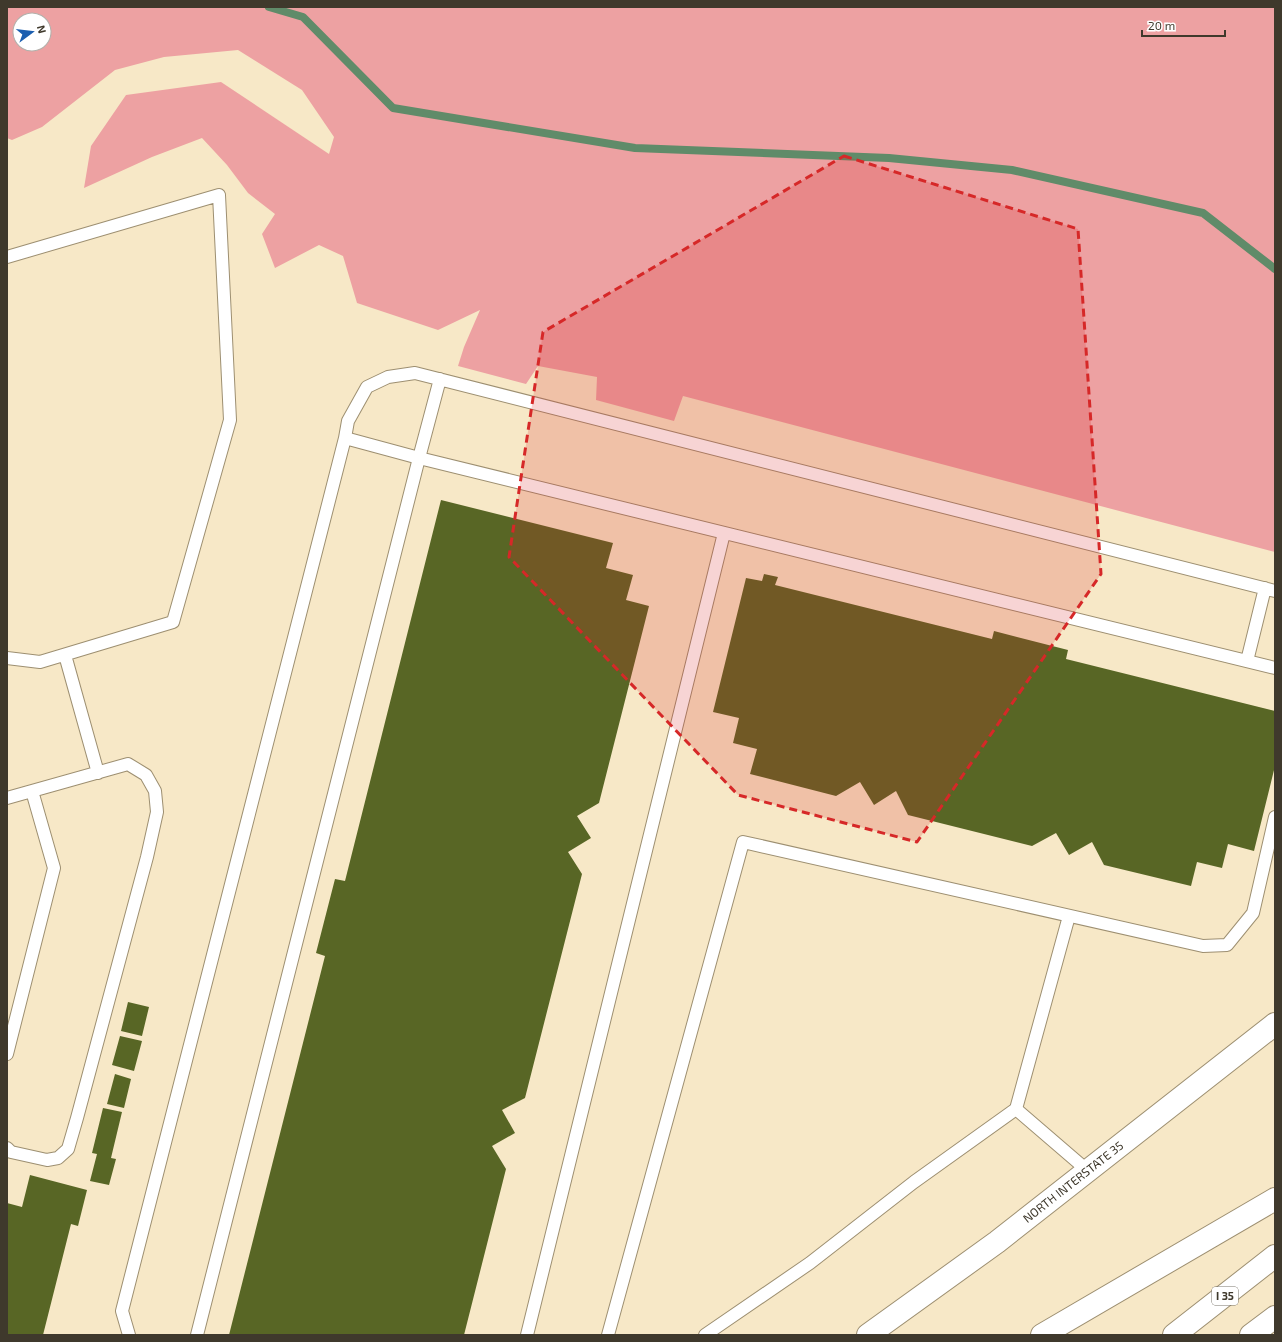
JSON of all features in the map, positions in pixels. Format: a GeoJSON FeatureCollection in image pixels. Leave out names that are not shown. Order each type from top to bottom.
{"type":"FeatureCollection","features":[{"type":"Feature","properties":{"kind":"main road","name":"NORTH INTERSTATE 35"},"geometry":{"type":"LineString","coordinates":[[868,1335],[997,1242],[1275,1024]]}},
{"type":"Feature","properties":{"kind":"main road"},"geometry":{"type":"LineString","coordinates":[[1042,1335],[1275,1199]]}},
{"type":"Feature","properties":{"kind":"main road","name":"I 35"},"geometry":{"type":"LineString","coordinates":[[1174,1335],[1275,1256]]}},
{"type":"Feature","properties":{"kind":"main road"},"geometry":{"type":"LineString","coordinates":[[1251,1335],[1275,1317]]}},
{"type":"Feature","properties":{"kind":"lane"},"geometry":{"type":"LineString","coordinates":[[7,257],[219,195],[230,420],[173,622],[40,662],[7,658]]}},
{"type":"Feature","properties":{"kind":"lane"},"geometry":{"type":"LineString","coordinates":[[129,1335],[122,1311],[348,422],[367,387],[388,377],[415,373],[1270,590],[1247,661]]}},
{"type":"Feature","properties":{"kind":"lane"},"geometry":{"type":"LineString","coordinates":[[197,1335],[440,379]]}},
{"type":"Feature","properties":{"kind":"lane"},"geometry":{"type":"LineString","coordinates":[[345,438],[419,458],[1275,668]]}},
{"type":"Feature","properties":{"kind":"lane"},"geometry":{"type":"LineString","coordinates":[[527,1335],[724,533]]}},
{"type":"Feature","properties":{"kind":"lane"},"geometry":{"type":"LineString","coordinates":[[65,655],[98,773]]}},
{"type":"Feature","properties":{"kind":"lane"},"geometry":{"type":"LineString","coordinates":[[7,798],[128,764],[146,775],[155,791],[156,812],[147,857],[80,1110],[68,1149],[58,1158],[47,1160],[11,1152],[7,1148]]}},
{"type":"Feature","properties":{"kind":"lane"},"geometry":{"type":"LineString","coordinates":[[7,1054],[54,868],[32,791]]}},
{"type":"Feature","properties":{"kind":"lane"},"geometry":{"type":"LineString","coordinates":[[608,1335],[742,842],[1203,946],[1227,945],[1253,913],[1275,817]]}},
{"type":"Feature","properties":{"kind":"lane"},"geometry":{"type":"LineString","coordinates":[[705,1335],[810,1263],[914,1182],[1016,1109],[1069,916]]}},
{"type":"Feature","properties":{"kind":"lane"},"geometry":{"type":"LineString","coordinates":[[1016,1109],[1088,1170]]}},
{"type":"Feature","properties":{"kind":"highlighted area"},"geometry":{"type":"Polygon","coordinates":[[[844,156],[1078,229],[1101,574],[917,842],[738,795],[509,557],[543,332],[844,156]]]}},
{"type":"Feature","properties":{"kind":"shaded area"},"geometry":{"type":"Polygon","coordinates":[[[7,7],[1275,7],[1275,552],[683,396],[674,421],[596,400],[597,377],[538,366],[526,384],[458,366],[464,347],[480,310],[438,330],[357,303],[343,256],[319,245],[275,268],[262,234],[275,214],[248,193],[227,165],[202,138],[152,157],[84,188],[91,146],[126,95],[221,82],[329,154],[334,137],[302,90],[238,50],[164,57],[115,70],[42,127],[12,140],[7,138],[7,7]]]}},
{"type":"Feature","properties":{"kind":"building"},"geometry":{"type":"Polygon","coordinates":[[[441,500],[613,543],[606,568],[633,575],[626,600],[649,606],[599,803],[577,816],[591,838],[568,852],[582,874],[525,1098],[502,1110],[515,1133],[492,1146],[506,1169],[464,1335],[229,1335],[325,956],[316,953],[335,879],[345,881],[441,500]]]}},
{"type":"Feature","properties":{"kind":"building"},"geometry":{"type":"Polygon","coordinates":[[[764,574],[778,577],[775,585],[992,639],[994,631],[1068,650],[1066,659],[1275,711],[1275,766],[1254,851],[1228,844],[1222,868],[1197,862],[1191,886],[1104,865],[1092,842],[1069,855],[1056,833],[1032,846],[908,815],[896,791],[874,805],[860,782],[836,796],[750,774],[757,749],[733,743],[739,718],[713,712],[746,578],[762,581],[764,574]]]}},
{"type":"Feature","properties":{"kind":"building"},"geometry":{"type":"Polygon","coordinates":[[[128,1002],[149,1007],[142,1036],[121,1031],[128,1002]]]}},
{"type":"Feature","properties":{"kind":"building"},"geometry":{"type":"Polygon","coordinates":[[[120,1036],[142,1041],[134,1071],[112,1065],[120,1036]]]}},
{"type":"Feature","properties":{"kind":"building"},"geometry":{"type":"Polygon","coordinates":[[[115,1074],[131,1079],[124,1108],[107,1104],[115,1074]]]}},
{"type":"Feature","properties":{"kind":"building"},"geometry":{"type":"Polygon","coordinates":[[[103,1108],[122,1112],[111,1158],[116,1159],[109,1185],[90,1181],[97,1154],[92,1153],[103,1108]]]}},
{"type":"Feature","properties":{"kind":"building"},"geometry":{"type":"Polygon","coordinates":[[[30,1175],[87,1190],[78,1226],[71,1224],[43,1335],[7,1335],[7,1203],[22,1207],[30,1175]]]}},
{"type":"Feature","properties":{"kind":"waterway"},"geometry":{"type":"LineString","coordinates":[[269,7],[303,17],[393,108],[635,148],[889,158],[1012,170],[1203,213],[1275,269]]}}]}
